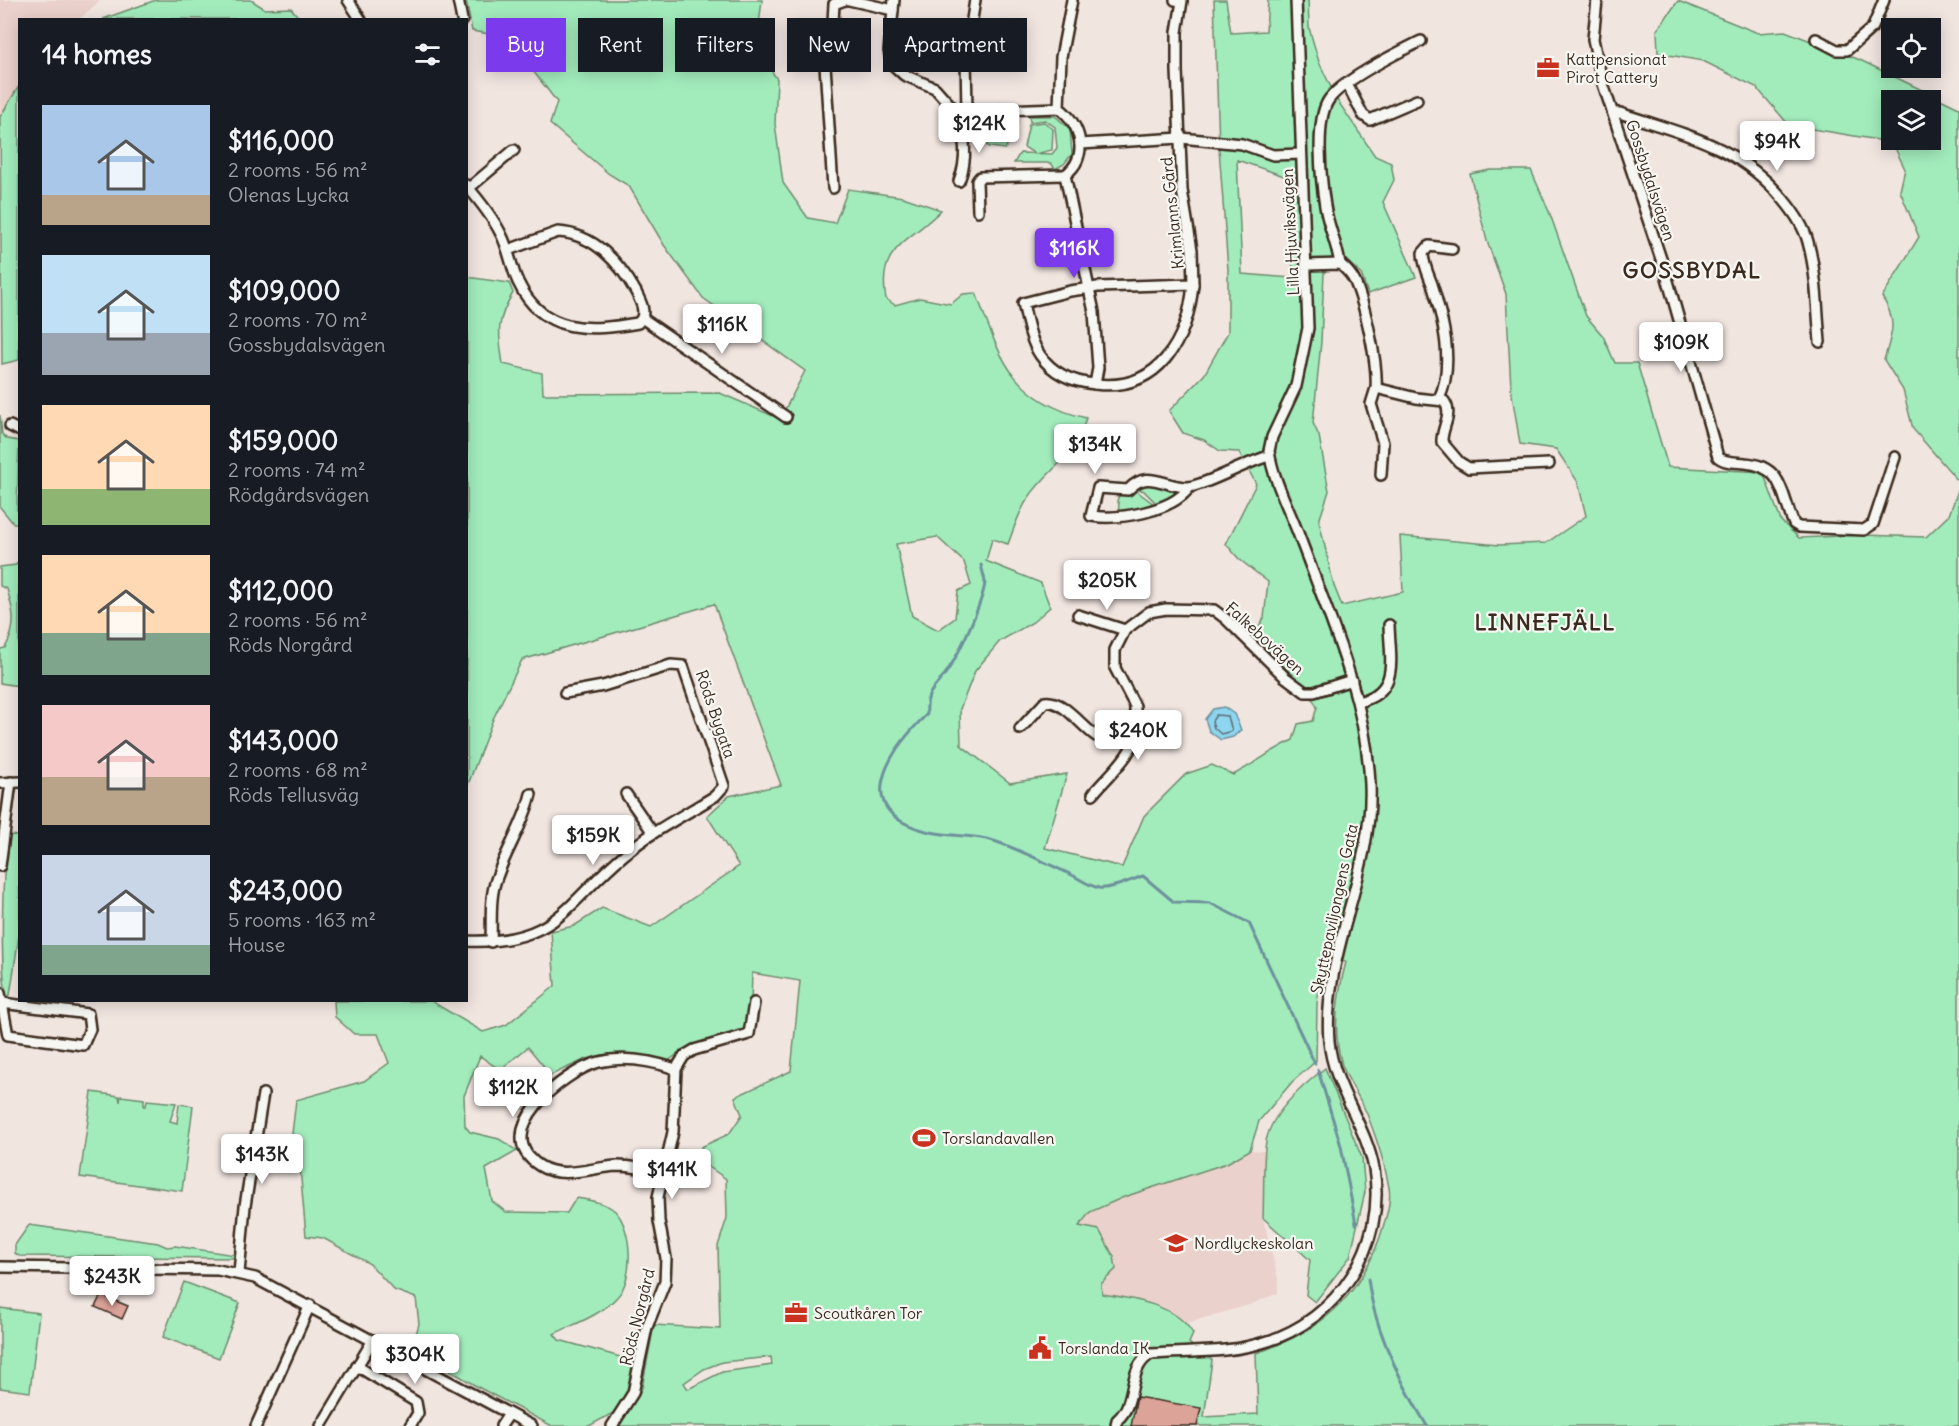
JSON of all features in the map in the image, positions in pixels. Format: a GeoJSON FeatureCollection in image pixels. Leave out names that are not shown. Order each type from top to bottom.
{"type":"FeatureCollection","features":[{"type":"Feature","properties":{"kind":"street"},"geometry":{"type":"LineString","coordinates":[[348,0],[361,18]]}},
{"type":"Feature","properties":{"kind":"street"},"geometry":{"type":"LineString","coordinates":[[458,0],[462,18]]}},
{"type":"Feature","properties":{"kind":"street"},"geometry":{"type":"LineString","coordinates":[[832,188],[825,65],[832,40],[834,4],[847,0],[893,5],[890,51],[892,63],[904,75],[935,88],[962,112],[1059,108]]}},
{"type":"Feature","properties":{"kind":"street"},"geometry":{"type":"LineString","coordinates":[[959,181],[965,159],[962,112],[966,58],[975,0]]}},
{"type":"Feature","properties":{"kind":"street"},"geometry":{"type":"LineString","coordinates":[[978,211],[977,181],[980,177],[1065,175],[1077,160],[1080,144],[1077,129],[1059,108],[1061,57],[1072,0]]}},
{"type":"Feature","properties":{"kind":"street","name":"Krimlanns Gård"},"geometry":{"type":"LineString","coordinates":[[1099,385],[1122,386],[1136,381],[1169,355],[1188,314],[1193,284],[1192,250],[1182,190],[1177,70],[1180,0]]}},
{"type":"Feature","properties":{"kind":"street","name":"Lilla Hjuviksvägen"},"geometry":{"type":"LineString","coordinates":[[1269,456],[1270,442],[1288,409],[1303,364],[1308,328],[1296,0]]}},
{"type":"Feature","properties":{"kind":"street","name":"Gossbydalsvägen"},"geometry":{"type":"LineString","coordinates":[[1597,0],[1593,39],[1613,113],[1666,274],[1718,457],[1725,461],[1755,464],[1773,473],[1794,524],[1799,527],[1864,530],[1873,524],[1895,457]]}},
{"type":"Feature","properties":{"kind":"street"},"geometry":{"type":"LineString","coordinates":[[1816,39],[1837,50],[1847,50],[1873,27],[1884,0]]}},
{"type":"Feature","properties":{"kind":"street"},"geometry":{"type":"LineString","coordinates":[[1381,475],[1382,437],[1371,404],[1376,388],[1375,364],[1360,296],[1352,275],[1340,264],[1325,205],[1322,121],[1328,101],[1347,84],[1421,41]]}},
{"type":"Feature","properties":{"kind":"street"},"geometry":{"type":"LineString","coordinates":[[1347,84],[1364,115],[1370,120],[1418,100]]}},
{"type":"Feature","properties":{"kind":"street"},"geometry":{"type":"LineString","coordinates":[[1613,113],[1620,113],[1725,150],[1750,166],[1772,186],[1795,215],[1807,239],[1815,269],[1820,342]]}},
{"type":"Feature","properties":{"kind":"street"},"geometry":{"type":"LineString","coordinates":[[1080,144],[1181,138],[1242,144],[1273,155],[1301,154]]}},
{"type":"Feature","properties":{"kind":"street"},"geometry":{"type":"LineString","coordinates":[[508,250],[558,232],[565,232],[595,246],[618,263],[643,306],[642,318],[638,323],[586,329],[565,325],[552,319],[525,295],[508,250],[493,220],[468,186],[514,150]]}},
{"type":"Feature","properties":{"kind":"street"},"geometry":{"type":"LineString","coordinates":[[1065,175],[1094,287],[1099,385],[1071,380],[1047,364],[1035,346],[1023,303],[1094,287],[1193,284]]}},
{"type":"Feature","properties":{"kind":"street"},"geometry":{"type":"LineString","coordinates":[[1439,399],[1446,374],[1446,354],[1442,322],[1423,252],[1429,246],[1452,249]]}},
{"type":"Feature","properties":{"kind":"street"},"geometry":{"type":"LineString","coordinates":[[1307,265],[1340,264]]}},
{"type":"Feature","properties":{"kind":"street"},"geometry":{"type":"LineString","coordinates":[[642,318],[786,417]]}},
{"type":"Feature","properties":{"kind":"street"},"geometry":{"type":"LineString","coordinates":[[1376,388],[1416,398],[1439,399],[1448,406],[1442,442],[1464,466],[1477,469],[1549,464]]}},
{"type":"Feature","properties":{"kind":"street"},"geometry":{"type":"LineString","coordinates":[[10,426],[18,430]]}},
{"type":"Feature","properties":{"kind":"street"},"geometry":{"type":"LineString","coordinates":[[1189,488],[1146,479],[1135,482],[1128,490],[1098,488],[1091,516],[1120,518],[1152,509],[1184,494],[1189,488],[1247,462],[1269,456]]}},
{"type":"Feature","properties":{"kind":"street","name":"Skyttepaviljongens Gata"},"geometry":{"type":"LineString","coordinates":[[1116,1426],[1117,1420],[1126,1413],[1135,1375],[1144,1358],[1151,1354],[1204,1352],[1248,1347],[1281,1337],[1307,1322],[1336,1298],[1356,1272],[1367,1247],[1375,1207],[1374,1169],[1369,1149],[1338,1077],[1329,1043],[1329,1020],[1336,963],[1357,888],[1370,806],[1365,738],[1352,680],[1269,456]]}},
{"type":"Feature","properties":{"kind":"street","name":"Falkebovägen"},"geometry":{"type":"LineString","coordinates":[[1125,630],[1149,612],[1167,609],[1208,609],[1226,619],[1285,677],[1305,692],[1314,692],[1352,680]]}},
{"type":"Feature","properties":{"kind":"street"},"geometry":{"type":"LineString","coordinates":[[1020,729],[1045,702],[1051,701],[1059,704],[1096,736],[1113,734],[1131,725],[1135,719],[1135,706],[1116,668],[1114,658],[1115,650],[1125,630],[1078,615]]}},
{"type":"Feature","properties":{"kind":"street"},"geometry":{"type":"LineString","coordinates":[[1358,702],[1373,699],[1384,690],[1390,674],[1389,625]]}},
{"type":"Feature","properties":{"kind":"street","name":"Röds Bygata"},"geometry":{"type":"LineString","coordinates":[[565,693],[603,686],[671,665],[683,666],[724,786],[715,796],[653,833]]}},
{"type":"Feature","properties":{"kind":"street"},"geometry":{"type":"LineString","coordinates":[[1093,794],[1130,751],[1137,738],[1136,729],[1131,725]]}},
{"type":"Feature","properties":{"kind":"street"},"geometry":{"type":"LineString","coordinates":[[0,783],[15,782],[0,866]]}},
{"type":"Feature","properties":{"kind":"street"},"geometry":{"type":"LineString","coordinates":[[491,942],[492,900],[496,877],[526,816],[531,794]]}},
{"type":"Feature","properties":{"kind":"street"},"geometry":{"type":"LineString","coordinates":[[468,941],[491,942],[519,938],[547,926],[579,900],[622,856],[653,833],[626,794]]}},
{"type":"Feature","properties":{"kind":"street"},"geometry":{"type":"LineString","coordinates":[[18,1001],[1,998],[8,1035],[83,1045],[90,1029],[88,1014],[23,1002]]}},
{"type":"Feature","properties":{"kind":"street"},"geometry":{"type":"LineString","coordinates":[[662,1174],[635,1167],[618,1166],[562,1173],[549,1170],[533,1161],[526,1151],[523,1128],[537,1105],[551,1089],[582,1068],[617,1060],[654,1062],[676,1069],[684,1056],[694,1050],[749,1034],[754,1003]]}},
{"type":"Feature","properties":{"kind":"street","name":"Röds Norgård"},"geometry":{"type":"LineString","coordinates":[[612,1426],[633,1393],[647,1326],[665,1282],[666,1258],[658,1213],[662,1174],[676,1111],[676,1069]]}},
{"type":"Feature","properties":{"kind":"street"},"geometry":{"type":"LineString","coordinates":[[239,1273],[245,1206],[263,1094]]}},
{"type":"Feature","properties":{"kind":"street"},"geometry":{"type":"LineString","coordinates":[[0,1267],[218,1270],[239,1273],[255,1278],[310,1305],[532,1426]]}},
{"type":"Feature","properties":{"kind":"street"},"geometry":{"type":"LineString","coordinates":[[256,1426],[310,1305]]}},
{"type":"Feature","properties":{"kind":"street"},"geometry":{"type":"LineString","coordinates":[[321,1426],[373,1340]]}},
{"type":"Feature","properties":{"kind":"street"},"geometry":{"type":"LineString","coordinates":[[357,1366],[416,1402],[418,1413],[410,1426]]}},
{"type":"Feature","properties":{"kind":"street"},"geometry":{"type":"LineString","coordinates":[[501,1426],[509,1414]]}},
{"type":"Feature","properties":{"kind":"shaded area"},"geometry":{"type":"Polygon","coordinates":[[[0,0],[101,0],[80,18],[18,18],[18,88],[0,117],[0,0]]]}},
{"type":"Feature","properties":{"kind":"shaded area","name":"Nordlyckeskolan"},"geometry":{"type":"Polygon","coordinates":[[[1250,1150],[1265,1151],[1263,1218],[1278,1279],[1278,1293],[1252,1304],[1187,1323],[1146,1302],[1102,1294],[1079,1227],[1090,1212],[1124,1197],[1227,1163],[1250,1150]]]}},
{"type":"Feature","properties":{"kind":"green space"},"geometry":{"type":"Polygon","coordinates":[[[156,0],[251,0],[265,9],[291,8],[299,18],[106,18],[156,0]]]}},
{"type":"Feature","properties":{"kind":"green space"},"geometry":{"type":"Polygon","coordinates":[[[466,0],[762,0],[760,18],[675,18],[675,72],[772,72],[777,79],[775,124],[783,183],[808,218],[835,223],[848,189],[903,197],[941,210],[899,246],[891,256],[886,267],[884,281],[886,299],[895,305],[920,298],[951,304],[963,294],[976,293],[993,337],[1012,373],[1041,400],[1061,410],[1086,418],[1076,443],[1025,502],[1008,544],[992,539],[986,561],[1041,583],[1050,607],[1033,622],[1000,641],[975,671],[960,709],[961,745],[1010,783],[1067,774],[1045,848],[1122,867],[1144,816],[1186,774],[1212,765],[1233,775],[1293,740],[1298,724],[1313,721],[1317,707],[1308,690],[1253,636],[1264,618],[1268,582],[1239,559],[1226,544],[1256,484],[1239,452],[1220,451],[1204,440],[1183,433],[1169,411],[1204,375],[1228,332],[1228,270],[1219,148],[1196,144],[1219,145],[1214,0],[1226,0],[1231,33],[1266,31],[1268,0],[1308,0],[1309,28],[1319,62],[1337,100],[1375,156],[1391,163],[1394,180],[1383,202],[1416,277],[1368,294],[1361,274],[1346,260],[1324,272],[1321,342],[1313,423],[1319,436],[1329,491],[1319,521],[1334,586],[1342,606],[1403,592],[1400,536],[1500,545],[1546,543],[1586,516],[1578,482],[1556,449],[1520,444],[1511,388],[1506,294],[1487,241],[1470,174],[1490,170],[1531,170],[1550,214],[1586,316],[1603,336],[1615,363],[1637,363],[1668,467],[1763,472],[1781,521],[1799,538],[1862,535],[1926,537],[1949,515],[1959,488],[1959,1426],[619,1426],[642,1388],[654,1325],[720,1329],[718,1246],[727,1218],[726,1179],[699,1160],[701,1147],[729,1134],[742,1115],[735,1097],[791,1071],[800,981],[752,973],[751,1003],[743,1033],[686,1048],[668,1061],[626,1055],[586,1059],[551,1075],[528,1047],[500,1070],[480,1056],[464,1096],[465,1126],[470,1132],[499,1139],[517,1151],[486,1169],[492,1201],[506,1212],[567,1213],[576,1198],[606,1205],[621,1219],[629,1254],[629,1267],[623,1289],[603,1309],[554,1334],[559,1340],[635,1361],[625,1397],[613,1413],[589,1426],[552,1426],[478,1387],[412,1348],[419,1324],[416,1298],[394,1290],[370,1264],[323,1238],[306,1236],[300,1167],[292,1134],[296,1100],[364,1081],[389,1063],[378,1034],[354,1034],[335,1017],[334,1002],[433,1002],[483,1032],[506,1025],[555,986],[551,931],[574,926],[602,908],[651,927],[739,866],[707,816],[729,796],[781,785],[714,604],[522,660],[493,719],[468,784],[468,277],[509,283],[513,293],[504,311],[500,327],[503,364],[542,373],[543,394],[720,393],[780,419],[805,371],[703,298],[664,245],[629,186],[609,174],[550,124],[557,102],[534,72],[566,72],[566,18],[486,18],[486,33],[472,31],[466,0]],[[1237,160],[1242,274],[1292,278],[1294,237],[1287,177],[1237,160]],[[937,537],[896,544],[912,616],[938,630],[955,618],[958,591],[971,585],[964,562],[937,537]],[[1324,958],[1317,1003],[1316,1061],[1292,1082],[1259,1121],[1250,1150],[1227,1163],[1124,1197],[1090,1212],[1079,1226],[1099,1230],[1114,1257],[1116,1269],[1101,1284],[1102,1294],[1140,1301],[1177,1316],[1193,1334],[1189,1343],[1212,1360],[1204,1417],[1258,1414],[1256,1353],[1299,1335],[1333,1311],[1360,1279],[1380,1237],[1390,1194],[1383,1160],[1367,1114],[1342,1065],[1337,1039],[1340,988],[1346,962],[1324,958]],[[771,1357],[722,1362],[704,1369],[684,1383],[688,1389],[722,1372],[772,1365],[771,1357]]]}},
{"type":"Feature","properties":{"kind":"green space"},"geometry":{"type":"Polygon","coordinates":[[[1678,1],[1758,33],[1785,31],[1881,70],[1881,78],[1897,78],[1922,90],[1881,90],[1881,141],[1789,125],[1756,87],[1703,61],[1658,53],[1657,30],[1678,1]]]}},
{"type":"Feature","properties":{"kind":"green space"},"geometry":{"type":"Polygon","coordinates":[[[18,88],[18,360],[2,364],[0,117],[18,88]]]}},
{"type":"Feature","properties":{"kind":"green space"},"geometry":{"type":"Polygon","coordinates":[[[1941,99],[1959,108],[1959,482],[1913,429],[1903,390],[1884,360],[1892,321],[1882,297],[1919,237],[1900,191],[1905,169],[1896,150],[1941,150],[1941,99]]]}},
{"type":"Feature","properties":{"kind":"green space"},"geometry":{"type":"Polygon","coordinates":[[[976,116],[1018,116],[1017,127],[1005,149],[990,147],[977,140],[976,116]]]}},
{"type":"Feature","properties":{"kind":"green space"},"geometry":{"type":"Polygon","coordinates":[[[1029,116],[1055,116],[1070,129],[1072,154],[1064,164],[1055,169],[1051,163],[1014,163],[1020,153],[1052,154],[1057,148],[1055,127],[1045,120],[1030,122],[1029,116]]]}},
{"type":"Feature","properties":{"kind":"green space"},"geometry":{"type":"Polygon","coordinates":[[[1044,122],[1053,129],[1052,150],[1035,154],[1024,147],[1029,124],[1044,122]]]}},
{"type":"Feature","properties":{"kind":"green space"},"geometry":{"type":"Polygon","coordinates":[[[0,415],[2,434],[7,439],[18,441],[17,523],[13,523],[0,507],[0,415]]]}},
{"type":"Feature","properties":{"kind":"green space"},"geometry":{"type":"Polygon","coordinates":[[[1151,483],[1174,489],[1177,494],[1158,505],[1144,491],[1136,488],[1151,483]]]}},
{"type":"Feature","properties":{"kind":"green space"},"geometry":{"type":"Polygon","coordinates":[[[1134,489],[1155,505],[1118,516],[1119,495],[1126,495],[1134,489]]]}},
{"type":"Feature","properties":{"kind":"green space"},"geometry":{"type":"Polygon","coordinates":[[[18,562],[18,686],[0,683],[0,649],[5,648],[9,640],[13,619],[7,589],[0,586],[0,567],[16,565],[18,562]]]}},
{"type":"Feature","properties":{"kind":"green space"},"geometry":{"type":"Polygon","coordinates":[[[10,835],[18,836],[18,942],[10,995],[7,997],[3,967],[2,918],[10,835]]]}},
{"type":"Feature","properties":{"kind":"green space"},"geometry":{"type":"Polygon","coordinates":[[[1325,1068],[1362,1158],[1365,1192],[1350,1257],[1315,1302],[1306,1295],[1310,1260],[1263,1218],[1264,1165],[1267,1136],[1272,1125],[1296,1093],[1325,1068]]]}},
{"type":"Feature","properties":{"kind":"green space"},"geometry":{"type":"Polygon","coordinates":[[[92,1092],[119,1096],[120,1102],[121,1096],[144,1099],[144,1106],[147,1100],[176,1103],[170,1121],[177,1123],[179,1104],[193,1106],[182,1191],[80,1177],[92,1092]]]}},
{"type":"Feature","properties":{"kind":"green space"},"geometry":{"type":"Polygon","coordinates":[[[29,1225],[158,1243],[167,1247],[175,1246],[235,1255],[233,1258],[19,1256],[15,1253],[15,1245],[29,1225]]]}},
{"type":"Feature","properties":{"kind":"green space"},"geometry":{"type":"Polygon","coordinates":[[[184,1282],[240,1303],[219,1358],[163,1337],[184,1282]]]}},
{"type":"Feature","properties":{"kind":"green space"},"geometry":{"type":"Polygon","coordinates":[[[0,1308],[39,1313],[30,1392],[0,1388],[0,1308]]]}},
{"type":"Feature","properties":{"kind":"water"},"geometry":{"type":"Polygon","coordinates":[[[1224,707],[1234,714],[1241,730],[1233,737],[1221,740],[1209,731],[1205,719],[1213,709],[1224,707]]]}},
{"type":"Feature","properties":{"kind":"building"},"geometry":{"type":"Polygon","coordinates":[[[101,1295],[128,1306],[122,1319],[95,1307],[101,1295]]]}},
{"type":"Feature","properties":{"kind":"building"},"geometry":{"type":"Polygon","coordinates":[[[1137,1397],[1201,1408],[1197,1426],[1131,1426],[1137,1397]]]}},
{"type":"Feature","properties":{"kind":"waterway"},"geometry":{"type":"LineString","coordinates":[[981,565],[985,581],[983,592],[964,640],[948,670],[932,690],[928,700],[927,714],[900,745],[889,762],[883,779],[882,795],[888,809],[902,822],[926,831],[994,841],[1099,888],[1115,886],[1143,876],[1174,902],[1210,903],[1249,923],[1315,1064]]}},
{"type":"Feature","properties":{"kind":"waterway"},"geometry":{"type":"LineString","coordinates":[[1318,1070],[1341,1146],[1356,1224]]}},
{"type":"Feature","properties":{"kind":"waterway"},"geometry":{"type":"LineString","coordinates":[[1368,1279],[1382,1337],[1427,1426]]}},
{"type":"Feature","properties":{"kind":"place","name":"Kattpensionat Pirot Cattery"},"geometry":{"type":"Point","coordinates":[1548,68]}},
{"type":"Feature","properties":{"kind":"place","name":"Torslandavallen"},"geometry":{"type":"Point","coordinates":[924,1138]}},
{"type":"Feature","properties":{"kind":"place","name":"Nordlyckeskolan"},"geometry":{"type":"Point","coordinates":[1176,1243]}},
{"type":"Feature","properties":{"kind":"place","name":"Scoutkåren Tor"},"geometry":{"type":"Point","coordinates":[796,1313]}},
{"type":"Feature","properties":{"kind":"place","name":"Torslanda IK"},"geometry":{"type":"Point","coordinates":[1040,1348]}},
{"type":"Feature","properties":{"kind":"district","name":"GOSSBYDAL"},"geometry":{"type":"Point","coordinates":[1692,270]}},
{"type":"Feature","properties":{"kind":"district","name":"LINNEFJÄLL"},"geometry":{"type":"Point","coordinates":[1545,622]}}]}
